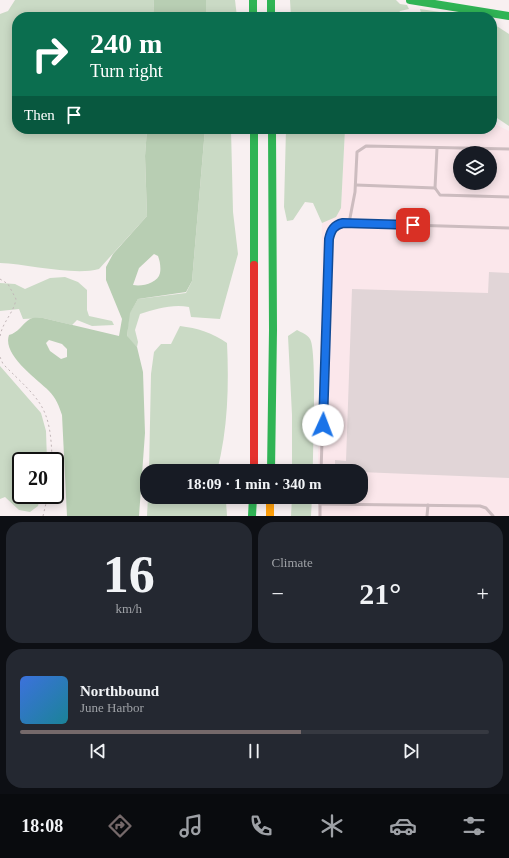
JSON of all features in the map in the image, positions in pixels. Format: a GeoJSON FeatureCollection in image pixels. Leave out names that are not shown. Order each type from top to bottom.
{"type":"FeatureCollection","features":[{"type":"Feature","properties":{"kind":"main road"},"geometry":{"type":"LineString","coordinates":[[253,0],[253,12]]}},
{"type":"Feature","properties":{"kind":"main road"},"geometry":{"type":"LineString","coordinates":[[271,0],[271,12]]}},
{"type":"Feature","properties":{"kind":"main road"},"geometry":{"type":"LineString","coordinates":[[410,0],[484,12]]}},
{"type":"Feature","properties":{"kind":"main road"},"geometry":{"type":"LineString","coordinates":[[497,14],[509,16]]}},
{"type":"Feature","properties":{"kind":"main road"},"geometry":{"type":"LineString","coordinates":[[254,134],[254,464]]}},
{"type":"Feature","properties":{"kind":"main road"},"geometry":{"type":"LineString","coordinates":[[271,464],[273,330],[272,134]]}},
{"type":"Feature","properties":{"kind":"main road"},"geometry":{"type":"LineString","coordinates":[[252,516],[253,504]]}},
{"type":"Feature","properties":{"kind":"main road"},"geometry":{"type":"LineString","coordinates":[[270,504],[270,516]]}},
{"type":"Feature","properties":{"kind":"lane"},"geometry":{"type":"LineString","coordinates":[[349,223],[356,185],[357,152],[366,146],[509,149]]}},
{"type":"Feature","properties":{"kind":"lane"},"geometry":{"type":"LineString","coordinates":[[437,148],[435,188],[440,195],[509,197]]}},
{"type":"Feature","properties":{"kind":"lane"},"geometry":{"type":"LineString","coordinates":[[356,185],[435,188]]}},
{"type":"Feature","properties":{"kind":"lane"},"geometry":{"type":"LineString","coordinates":[[321,464],[329,239],[335,226],[349,223],[509,228]]}},
{"type":"Feature","properties":{"kind":"lane"},"geometry":{"type":"LineString","coordinates":[[320,516],[320,504],[480,506],[486,508],[492,516]]}},
{"type":"Feature","properties":{"kind":"lane"},"geometry":{"type":"LineString","coordinates":[[427,516],[428,505]]}},
{"type":"Feature","properties":{"kind":"path"},"geometry":{"type":"LineString","coordinates":[[0,279],[8,284],[16,299],[12,311],[1,328],[0,337]]}},
{"type":"Feature","properties":{"kind":"path"},"geometry":{"type":"LineString","coordinates":[[0,357],[3,364],[35,396],[47,416],[50,429],[51,452]]}},
{"type":"Feature","properties":{"kind":"path"},"geometry":{"type":"LineString","coordinates":[[43,516],[46,504]]}},
{"type":"Feature","properties":{"kind":"shaded area"},"geometry":{"type":"Polygon","coordinates":[[[15,0],[154,0],[153,12],[12,12],[12,134],[147,134],[145,157],[147,216],[99,269],[77,271],[0,263],[0,14],[8,11],[15,0]]]}},
{"type":"Feature","properties":{"kind":"shaded area"},"geometry":{"type":"Polygon","coordinates":[[[154,0],[206,0],[206,12],[153,12],[154,0]]]}},
{"type":"Feature","properties":{"kind":"shaded area"},"geometry":{"type":"Polygon","coordinates":[[[206,0],[235,0],[236,12],[206,12],[206,0]]]}},
{"type":"Feature","properties":{"kind":"shaded area"},"geometry":{"type":"Polygon","coordinates":[[[290,0],[396,0],[400,4],[407,5],[409,9],[400,12],[291,12],[290,0]]]}},
{"type":"Feature","properties":{"kind":"shaded area"},"geometry":{"type":"Polygon","coordinates":[[[420,9],[440,12],[421,12],[420,9]]]}},
{"type":"Feature","properties":{"kind":"shaded area"},"geometry":{"type":"Polygon","coordinates":[[[497,26],[509,34],[509,126],[497,118],[497,26]]]}},
{"type":"Feature","properties":{"kind":"shaded area"},"geometry":{"type":"Polygon","coordinates":[[[497,125],[509,131],[509,516],[318,516],[318,504],[368,504],[368,464],[318,464],[322,223],[341,207],[345,134],[497,134],[497,125]]]}},
{"type":"Feature","properties":{"kind":"shaded area"},"geometry":{"type":"Polygon","coordinates":[[[147,134],[205,134],[192,281],[186,292],[138,299],[130,313],[127,336],[137,347],[143,372],[145,433],[143,464],[140,464],[139,516],[67,516],[62,415],[57,402],[51,394],[15,358],[8,343],[9,335],[15,332],[30,319],[43,318],[119,336],[122,319],[106,280],[106,267],[113,254],[147,216],[145,156],[147,134]],[[154,254],[139,268],[133,285],[149,284],[153,282],[159,276],[160,262],[158,256],[154,254]],[[49,340],[46,343],[50,351],[61,359],[67,357],[67,349],[62,344],[49,340]]]}},
{"type":"Feature","properties":{"kind":"shaded area"},"geometry":{"type":"Polygon","coordinates":[[[205,134],[231,134],[233,212],[238,254],[220,319],[191,317],[189,307],[183,306],[152,310],[140,314],[135,330],[138,342],[137,347],[127,337],[129,314],[138,299],[186,293],[192,281],[205,134]]]}},
{"type":"Feature","properties":{"kind":"shaded area"},"geometry":{"type":"Polygon","coordinates":[[[286,134],[345,134],[341,208],[336,217],[322,223],[313,203],[305,202],[293,220],[287,221],[284,207],[286,134]]]}},
{"type":"Feature","properties":{"kind":"shaded area"},"geometry":{"type":"Polygon","coordinates":[[[65,277],[78,282],[87,290],[87,310],[89,316],[112,321],[114,325],[92,326],[77,320],[72,325],[43,318],[23,319],[19,309],[0,311],[0,283],[15,284],[25,289],[50,278],[65,277]]]}},
{"type":"Feature","properties":{"kind":"shaded area"},"geometry":{"type":"Polygon","coordinates":[[[180,326],[205,332],[216,336],[227,343],[228,375],[226,424],[219,464],[149,464],[151,374],[154,352],[161,344],[171,344],[180,326]]]}},
{"type":"Feature","properties":{"kind":"shaded area"},"geometry":{"type":"Polygon","coordinates":[[[297,330],[309,337],[312,347],[314,380],[313,464],[292,464],[292,415],[288,336],[297,330]]]}},
{"type":"Feature","properties":{"kind":"shaded area"},"geometry":{"type":"Polygon","coordinates":[[[0,366],[41,413],[46,431],[47,452],[12,452],[12,504],[5,497],[0,499],[0,366]]]}},
{"type":"Feature","properties":{"kind":"shaded area"},"geometry":{"type":"Polygon","coordinates":[[[13,504],[39,504],[30,512],[19,510],[13,504]]]}},
{"type":"Feature","properties":{"kind":"shaded area"},"geometry":{"type":"Polygon","coordinates":[[[148,504],[226,504],[227,516],[147,516],[148,504]]]}},
{"type":"Feature","properties":{"kind":"shaded area"},"geometry":{"type":"Polygon","coordinates":[[[292,504],[312,504],[311,516],[291,516],[292,504]]]}},
{"type":"Feature","properties":{"kind":"building"},"geometry":{"type":"Polygon","coordinates":[[[489,272],[509,273],[509,478],[368,472],[368,464],[335,464],[335,460],[346,461],[352,289],[488,293],[489,272]]]}},
{"type":"Feature","properties":{"kind":"traffic: fast"},"geometry":{"type":"LineString","coordinates":[[253,0],[253,12]]}},
{"type":"Feature","properties":{"kind":"traffic: fast"},"geometry":{"type":"LineString","coordinates":[[271,0],[271,12]]}},
{"type":"Feature","properties":{"kind":"traffic: fast"},"geometry":{"type":"LineString","coordinates":[[410,0],[484,12]]}},
{"type":"Feature","properties":{"kind":"traffic: fast"},"geometry":{"type":"LineString","coordinates":[[497,14],[509,16]]}},
{"type":"Feature","properties":{"kind":"traffic: fast"},"geometry":{"type":"LineString","coordinates":[[254,134],[254,265]]}},
{"type":"Feature","properties":{"kind":"traffic: fast"},"geometry":{"type":"LineString","coordinates":[[271,464],[273,330],[272,134]]}},
{"type":"Feature","properties":{"kind":"traffic: fast"},"geometry":{"type":"LineString","coordinates":[[252,516],[253,504]]}},
{"type":"Feature","properties":{"kind":"traffic: slow"},"geometry":{"type":"LineString","coordinates":[[270,504],[270,516]]}},
{"type":"Feature","properties":{"kind":"traffic: jam"},"geometry":{"type":"LineString","coordinates":[[254,265],[254,464]]}},
{"type":"Feature","properties":{"kind":"route"},"geometry":{"type":"LineString","coordinates":[[323,425],[329,239],[331,230],[335,226],[343,223],[413,225]]}}]}
